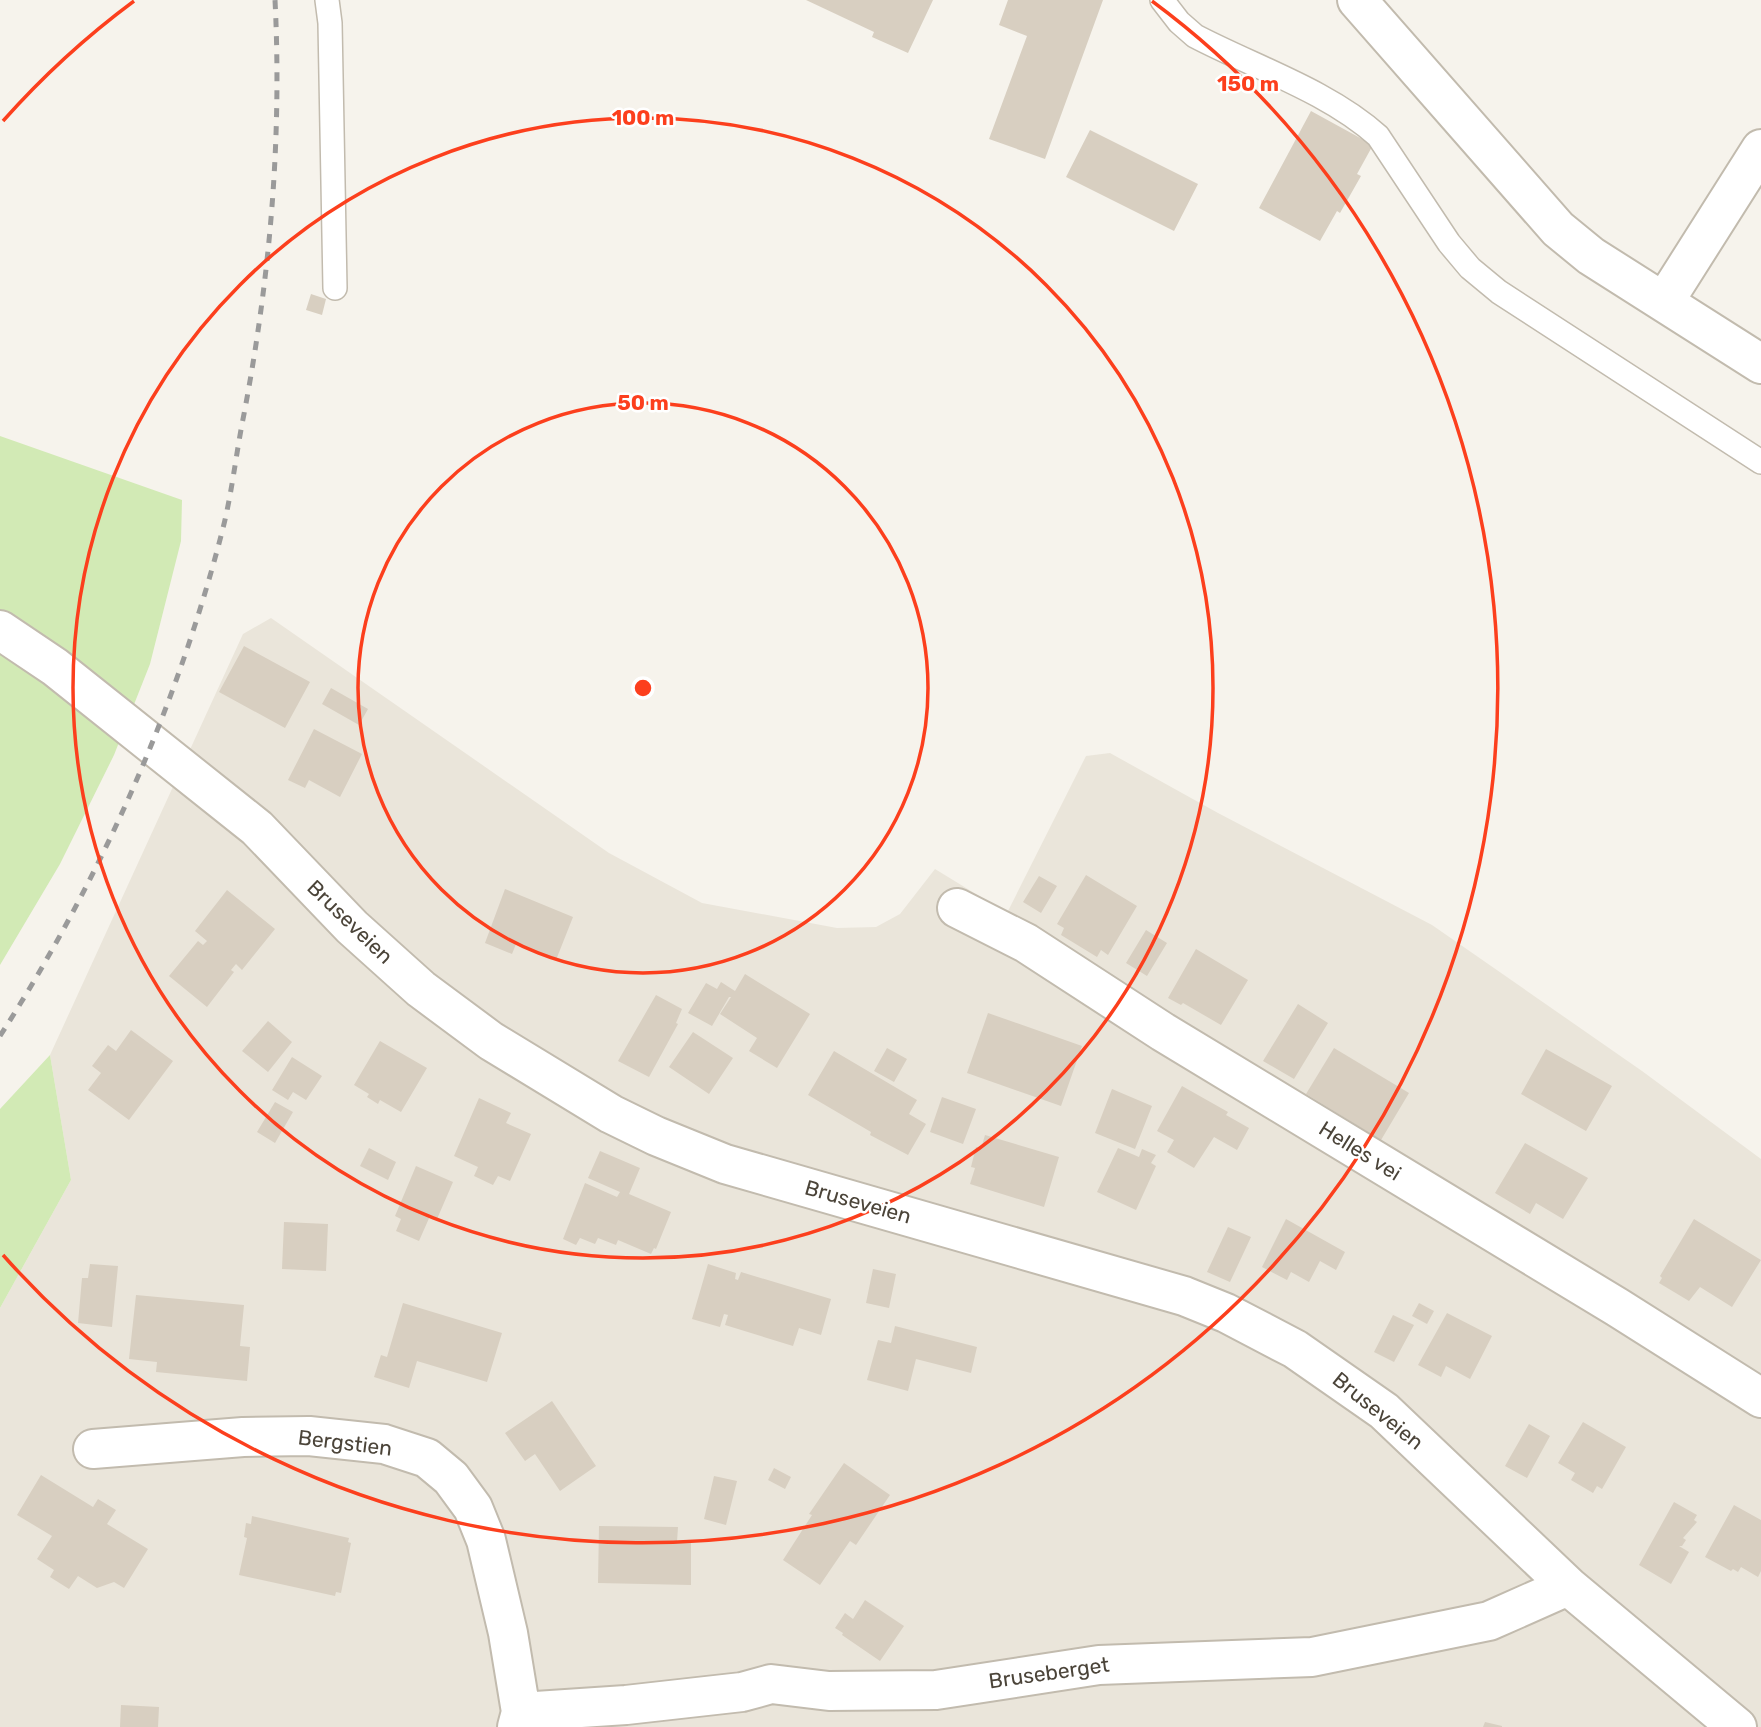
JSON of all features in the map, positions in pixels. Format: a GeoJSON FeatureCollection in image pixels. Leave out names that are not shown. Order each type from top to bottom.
{"type":"FeatureCollection","features":[{"type":"Feature","properties":{"kind":"street"},"geometry":{"type":"LineString","coordinates":[[1357,0],[1558,229],[1591,257],[1761,364]]}},
{"type":"Feature","properties":{"kind":"street"},"geometry":{"type":"LineString","coordinates":[[1664,302],[1761,149]]}},
{"type":"Feature","properties":{"kind":"street","name":"Bruseveien"},"geometry":{"type":"LineString","coordinates":[[0,630],[55,667],[257,828],[352,926],[421,989],[492,1041],[555,1082],[656,1136],[725,1164],[1130,1279],[1184,1296],[1261,1330],[1351,1386],[1384,1411],[1568,1586],[1737,1727]]}},
{"type":"Feature","properties":{"kind":"street","name":"Helles vei"},"geometry":{"type":"LineString","coordinates":[[957,908],[1026,943],[1163,1032],[1617,1307],[1761,1398]]}},
{"type":"Feature","properties":{"kind":"street","name":"Bergstien"},"geometry":{"type":"LineString","coordinates":[[93,1449],[243,1437],[309,1436],[384,1444],[427,1458],[451,1478],[473,1508],[486,1540],[508,1633],[519,1719]]}},
{"type":"Feature","properties":{"kind":"street","name":"Bruseberget"},"geometry":{"type":"LineString","coordinates":[[519,1719],[741,1692],[771,1684],[829,1691],[936,1690],[1099,1665],[1312,1657],[1489,1620],[1568,1586]]}},
{"type":"Feature","properties":{"kind":"lane"},"geometry":{"type":"LineString","coordinates":[[327,0],[330,23],[335,288]]}},
{"type":"Feature","properties":{"kind":"lane"},"geometry":{"type":"LineString","coordinates":[[1162,0],[1179,22],[1195,36],[1315,94],[1365,124],[1378,136],[1449,243],[1470,268],[1499,292],[1761,462]]}},
{"type":"Feature","properties":{"kind":"shaded area"},"geometry":{"type":"Polygon","coordinates":[[[271,618],[609,853],[702,903],[837,928],[876,927],[900,914],[935,869],[1007,913],[1086,756],[1110,753],[1432,925],[1642,1071],[1761,1159],[1761,1727],[0,1727],[0,1308],[71,1180],[50,1055],[243,634],[271,618]]]}},
{"type":"Feature","properties":{"kind":"green space"},"geometry":{"type":"Polygon","coordinates":[[[0,436],[182,500],[181,541],[150,664],[114,755],[60,864],[0,965],[0,436]]]}},
{"type":"Feature","properties":{"kind":"green space"},"geometry":{"type":"Polygon","coordinates":[[[50,1055],[71,1180],[0,1308],[0,1109],[50,1055]]]}},
{"type":"Feature","properties":{"kind":"building"},"geometry":{"type":"Polygon","coordinates":[[[806,0],[933,0],[908,53],[872,37],[874,32],[806,0]]]}},
{"type":"Feature","properties":{"kind":"building"},"geometry":{"type":"Polygon","coordinates":[[[1008,0],[1103,0],[1045,159],[989,139],[1027,36],[999,25],[1008,0]]]}},
{"type":"Feature","properties":{"kind":"building"},"geometry":{"type":"Polygon","coordinates":[[[1311,111],[1373,145],[1357,174],[1361,176],[1320,241],[1259,208],[1311,111]]]}},
{"type":"Feature","properties":{"kind":"building"},"geometry":{"type":"Polygon","coordinates":[[[1090,130],[1198,184],[1174,231],[1066,177],[1090,130]]]}},
{"type":"Feature","properties":{"kind":"building"},"geometry":{"type":"Polygon","coordinates":[[[311,294],[326,299],[322,315],[306,310],[311,294]]]}},
{"type":"Feature","properties":{"kind":"building"},"geometry":{"type":"Polygon","coordinates":[[[244,646],[310,682],[285,728],[219,692],[244,646]]]}},
{"type":"Feature","properties":{"kind":"building"},"geometry":{"type":"Polygon","coordinates":[[[331,688],[368,709],[359,725],[322,704],[331,688]]]}},
{"type":"Feature","properties":{"kind":"building"},"geometry":{"type":"Polygon","coordinates":[[[314,729],[362,754],[340,797],[309,780],[305,788],[288,780],[314,729]]]}},
{"type":"Feature","properties":{"kind":"building"},"geometry":{"type":"Polygon","coordinates":[[[1086,875],[1137,906],[1108,955],[1101,950],[1097,957],[1061,935],[1064,928],[1057,924],[1086,875]]]}},
{"type":"Feature","properties":{"kind":"building"},"geometry":{"type":"Polygon","coordinates":[[[1039,876],[1057,886],[1041,913],[1023,902],[1039,876]]]}},
{"type":"Feature","properties":{"kind":"building"},"geometry":{"type":"Polygon","coordinates":[[[505,889],[573,917],[556,960],[516,944],[512,954],[485,943],[505,889]]]}},
{"type":"Feature","properties":{"kind":"building"},"geometry":{"type":"Polygon","coordinates":[[[227,890],[275,929],[242,970],[236,964],[231,970],[234,972],[207,1007],[169,976],[198,941],[203,945],[207,941],[195,931],[227,890]]]}},
{"type":"Feature","properties":{"kind":"building"},"geometry":{"type":"Polygon","coordinates":[[[1146,930],[1167,943],[1147,976],[1126,963],[1146,930]]]}},
{"type":"Feature","properties":{"kind":"building"},"geometry":{"type":"Polygon","coordinates":[[[1196,949],[1248,980],[1221,1025],[1183,1003],[1181,1005],[1168,998],[1196,949]]]}},
{"type":"Feature","properties":{"kind":"building"},"geometry":{"type":"Polygon","coordinates":[[[745,974],[810,1014],[777,1068],[749,1051],[757,1038],[720,1014],[731,997],[712,1026],[688,1013],[706,983],[717,989],[721,982],[735,991],[745,974]]]}},
{"type":"Feature","properties":{"kind":"building"},"geometry":{"type":"Polygon","coordinates":[[[656,995],[682,1009],[676,1023],[678,1024],[649,1077],[618,1061],[656,995]]]}},
{"type":"Feature","properties":{"kind":"building"},"geometry":{"type":"Polygon","coordinates":[[[1298,1004],[1328,1023],[1294,1079],[1263,1061],[1298,1004]]]}},
{"type":"Feature","properties":{"kind":"building"},"geometry":{"type":"Polygon","coordinates":[[[988,1013],[1082,1046],[1061,1106],[967,1073],[988,1013]]]}},
{"type":"Feature","properties":{"kind":"building"},"geometry":{"type":"Polygon","coordinates":[[[268,1021],[292,1042],[268,1072],[242,1051],[268,1021]]]}},
{"type":"Feature","properties":{"kind":"building"},"geometry":{"type":"Polygon","coordinates":[[[131,1030],[173,1061],[129,1120],[88,1090],[101,1073],[92,1066],[108,1045],[116,1051],[131,1030]]]}},
{"type":"Feature","properties":{"kind":"building"},"geometry":{"type":"Polygon","coordinates":[[[693,1032],[733,1058],[709,1094],[669,1067],[693,1032]]]}},
{"type":"Feature","properties":{"kind":"building"},"geometry":{"type":"Polygon","coordinates":[[[380,1041],[427,1068],[401,1112],[380,1100],[378,1104],[367,1097],[369,1094],[354,1085],[380,1041]]]}},
{"type":"Feature","properties":{"kind":"building"},"geometry":{"type":"Polygon","coordinates":[[[887,1048],[907,1059],[894,1082],[874,1071],[887,1048]]]}},
{"type":"Feature","properties":{"kind":"building"},"geometry":{"type":"Polygon","coordinates":[[[1334,1048],[1409,1093],[1381,1140],[1306,1094],[1334,1048]]]}},
{"type":"Feature","properties":{"kind":"building"},"geometry":{"type":"Polygon","coordinates":[[[1546,1049],[1612,1086],[1586,1131],[1521,1094],[1546,1049]]]}},
{"type":"Feature","properties":{"kind":"building"},"geometry":{"type":"Polygon","coordinates":[[[834,1051],[917,1100],[909,1114],[926,1124],[908,1155],[870,1135],[871,1132],[808,1095],[834,1051]]]}},
{"type":"Feature","properties":{"kind":"building"},"geometry":{"type":"Polygon","coordinates":[[[292,1057],[322,1076],[306,1100],[293,1092],[288,1100],[272,1090],[292,1057]]]}},
{"type":"Feature","properties":{"kind":"building"},"geometry":{"type":"Polygon","coordinates":[[[1182,1086],[1228,1112],[1226,1115],[1249,1128],[1237,1150],[1214,1137],[1194,1168],[1167,1152],[1174,1140],[1157,1131],[1182,1086]]]}},
{"type":"Feature","properties":{"kind":"building"},"geometry":{"type":"Polygon","coordinates":[[[1112,1089],[1152,1106],[1135,1149],[1095,1133],[1112,1089]]]}},
{"type":"Feature","properties":{"kind":"building"},"geometry":{"type":"Polygon","coordinates":[[[942,1097],[976,1109],[963,1144],[930,1132],[942,1097]]]}},
{"type":"Feature","properties":{"kind":"building"},"geometry":{"type":"Polygon","coordinates":[[[479,1098],[511,1113],[506,1123],[531,1134],[510,1181],[498,1176],[493,1185],[474,1176],[478,1167],[454,1156],[479,1098]]]}},
{"type":"Feature","properties":{"kind":"building"},"geometry":{"type":"Polygon","coordinates":[[[275,1102],[293,1112],[275,1143],[257,1132],[275,1102]]]}},
{"type":"Feature","properties":{"kind":"building"},"geometry":{"type":"Polygon","coordinates":[[[985,1135],[1059,1157],[1044,1207],[970,1184],[975,1168],[971,1167],[976,1147],[981,1149],[985,1135]]]}},
{"type":"Feature","properties":{"kind":"building"},"geometry":{"type":"Polygon","coordinates":[[[1525,1143],[1588,1178],[1563,1219],[1536,1203],[1530,1214],[1495,1193],[1525,1143]]]}},
{"type":"Feature","properties":{"kind":"building"},"geometry":{"type":"Polygon","coordinates":[[[369,1148],[396,1162],[388,1180],[360,1166],[369,1148]]]}},
{"type":"Feature","properties":{"kind":"building"},"geometry":{"type":"Polygon","coordinates":[[[1118,1148],[1139,1157],[1142,1149],[1156,1155],[1151,1163],[1156,1166],[1136,1210],[1097,1192],[1118,1148]]]}},
{"type":"Feature","properties":{"kind":"building"},"geometry":{"type":"Polygon","coordinates":[[[600,1151],[640,1168],[629,1194],[671,1212],[656,1249],[654,1248],[651,1254],[618,1240],[616,1245],[598,1238],[595,1244],[580,1238],[576,1245],[563,1239],[585,1183],[617,1197],[620,1192],[588,1178],[600,1151]]]}},
{"type":"Feature","properties":{"kind":"building"},"geometry":{"type":"Polygon","coordinates":[[[416,1166],[453,1182],[437,1219],[430,1216],[419,1241],[396,1231],[401,1219],[395,1216],[416,1166]]]}},
{"type":"Feature","properties":{"kind":"building"},"geometry":{"type":"Polygon","coordinates":[[[1286,1219],[1345,1252],[1336,1270],[1320,1261],[1309,1282],[1291,1272],[1287,1280],[1262,1267],[1286,1219]]]}},
{"type":"Feature","properties":{"kind":"building"},"geometry":{"type":"Polygon","coordinates":[[[1694,1219],[1761,1260],[1732,1307],[1700,1287],[1689,1301],[1659,1283],[1662,1278],[1660,1276],[1694,1219]]]}},
{"type":"Feature","properties":{"kind":"building"},"geometry":{"type":"Polygon","coordinates":[[[284,1222],[328,1224],[326,1271],[282,1269],[284,1222]]]}},
{"type":"Feature","properties":{"kind":"building"},"geometry":{"type":"Polygon","coordinates":[[[1228,1227],[1251,1237],[1230,1282],[1207,1272],[1228,1227]]]}},
{"type":"Feature","properties":{"kind":"building"},"geometry":{"type":"Polygon","coordinates":[[[90,1264],[118,1266],[112,1327],[78,1323],[82,1278],[88,1278],[90,1264]]]}},
{"type":"Feature","properties":{"kind":"building"},"geometry":{"type":"Polygon","coordinates":[[[708,1264],[736,1273],[735,1279],[738,1280],[741,1272],[831,1299],[821,1335],[799,1328],[793,1346],[725,1325],[728,1315],[724,1314],[720,1327],[692,1319],[708,1264]]]}},
{"type":"Feature","properties":{"kind":"building"},"geometry":{"type":"Polygon","coordinates":[[[873,1269],[896,1274],[889,1308],[866,1303],[873,1269]]]}},
{"type":"Feature","properties":{"kind":"building"},"geometry":{"type":"Polygon","coordinates":[[[136,1295],[244,1305],[240,1346],[250,1347],[247,1381],[156,1372],[157,1362],[129,1359],[136,1295]]]}},
{"type":"Feature","properties":{"kind":"building"},"geometry":{"type":"Polygon","coordinates":[[[403,1303],[502,1333],[487,1382],[417,1361],[409,1388],[374,1377],[381,1355],[387,1357],[403,1303]]]}},
{"type":"Feature","properties":{"kind":"building"},"geometry":{"type":"Polygon","coordinates":[[[1419,1303],[1434,1311],[1427,1324],[1412,1316],[1419,1303]]]}},
{"type":"Feature","properties":{"kind":"building"},"geometry":{"type":"Polygon","coordinates":[[[1447,1313],[1492,1336],[1470,1379],[1446,1366],[1441,1377],[1418,1365],[1447,1313]]]}},
{"type":"Feature","properties":{"kind":"building"},"geometry":{"type":"Polygon","coordinates":[[[1393,1315],[1414,1325],[1394,1362],[1374,1352],[1393,1315]]]}},
{"type":"Feature","properties":{"kind":"building"},"geometry":{"type":"Polygon","coordinates":[[[895,1326],[977,1347],[971,1373],[916,1359],[908,1391],[867,1380],[878,1340],[891,1343],[895,1326]]]}},
{"type":"Feature","properties":{"kind":"building"},"geometry":{"type":"Polygon","coordinates":[[[552,1401],[596,1466],[560,1491],[535,1454],[525,1461],[505,1433],[552,1401]]]}},
{"type":"Feature","properties":{"kind":"building"},"geometry":{"type":"Polygon","coordinates":[[[1583,1422],[1626,1447],[1602,1489],[1597,1486],[1593,1493],[1571,1480],[1575,1473],[1558,1463],[1583,1422]]]}},
{"type":"Feature","properties":{"kind":"building"},"geometry":{"type":"Polygon","coordinates":[[[1529,1424],[1550,1436],[1527,1478],[1505,1466],[1529,1424]]]}},
{"type":"Feature","properties":{"kind":"building"},"geometry":{"type":"Polygon","coordinates":[[[844,1463],[890,1495],[856,1545],[850,1541],[820,1585],[783,1560],[812,1515],[809,1514],[844,1463]]]}},
{"type":"Feature","properties":{"kind":"building"},"geometry":{"type":"Polygon","coordinates":[[[774,1468],[791,1477],[785,1489],[768,1480],[774,1468]]]}},
{"type":"Feature","properties":{"kind":"building"},"geometry":{"type":"Polygon","coordinates":[[[41,1475],[93,1507],[98,1499],[116,1510],[107,1524],[148,1549],[124,1588],[114,1582],[97,1588],[78,1576],[69,1589],[50,1577],[54,1570],[37,1559],[52,1536],[17,1515],[41,1475]]]}},
{"type":"Feature","properties":{"kind":"building"},"geometry":{"type":"Polygon","coordinates":[[[714,1476],[737,1481],[726,1525],[704,1519],[714,1476]]]}},
{"type":"Feature","properties":{"kind":"building"},"geometry":{"type":"Polygon","coordinates":[[[1674,1502],[1697,1515],[1694,1520],[1697,1522],[1683,1538],[1686,1540],[1682,1546],[1679,1546],[1689,1552],[1671,1584],[1639,1565],[1674,1502]]]}},
{"type":"Feature","properties":{"kind":"building"},"geometry":{"type":"Polygon","coordinates":[[[1734,1505],[1761,1520],[1761,1571],[1758,1577],[1741,1567],[1738,1572],[1733,1569],[1731,1571],[1705,1557],[1734,1505]]]}},
{"type":"Feature","properties":{"kind":"building"},"geometry":{"type":"Polygon","coordinates":[[[252,1516],[349,1538],[348,1542],[351,1543],[341,1593],[336,1592],[335,1596],[239,1575],[247,1538],[244,1537],[246,1523],[251,1524],[252,1516]]]}},
{"type":"Feature","properties":{"kind":"building"},"geometry":{"type":"Polygon","coordinates":[[[599,1526],[678,1527],[677,1542],[691,1542],[691,1585],[598,1583],[599,1526]]]}},
{"type":"Feature","properties":{"kind":"building"},"geometry":{"type":"Polygon","coordinates":[[[865,1600],[904,1626],[880,1661],[835,1628],[845,1613],[853,1619],[865,1600]]]}},
{"type":"Feature","properties":{"kind":"building"},"geometry":{"type":"Polygon","coordinates":[[[121,1705],[159,1707],[158,1727],[120,1727],[121,1705]]]}},
{"type":"Feature","properties":{"kind":"building"},"geometry":{"type":"Polygon","coordinates":[[[1485,1722],[1502,1726],[1502,1727],[1483,1727],[1485,1722]]]}},
{"type":"Feature","properties":{"kind":"railway"},"geometry":{"type":"LineString","coordinates":[[0,1036],[70,917],[131,793],[182,664],[222,532],[253,363],[267,259],[277,104],[275,0]]}}]}
